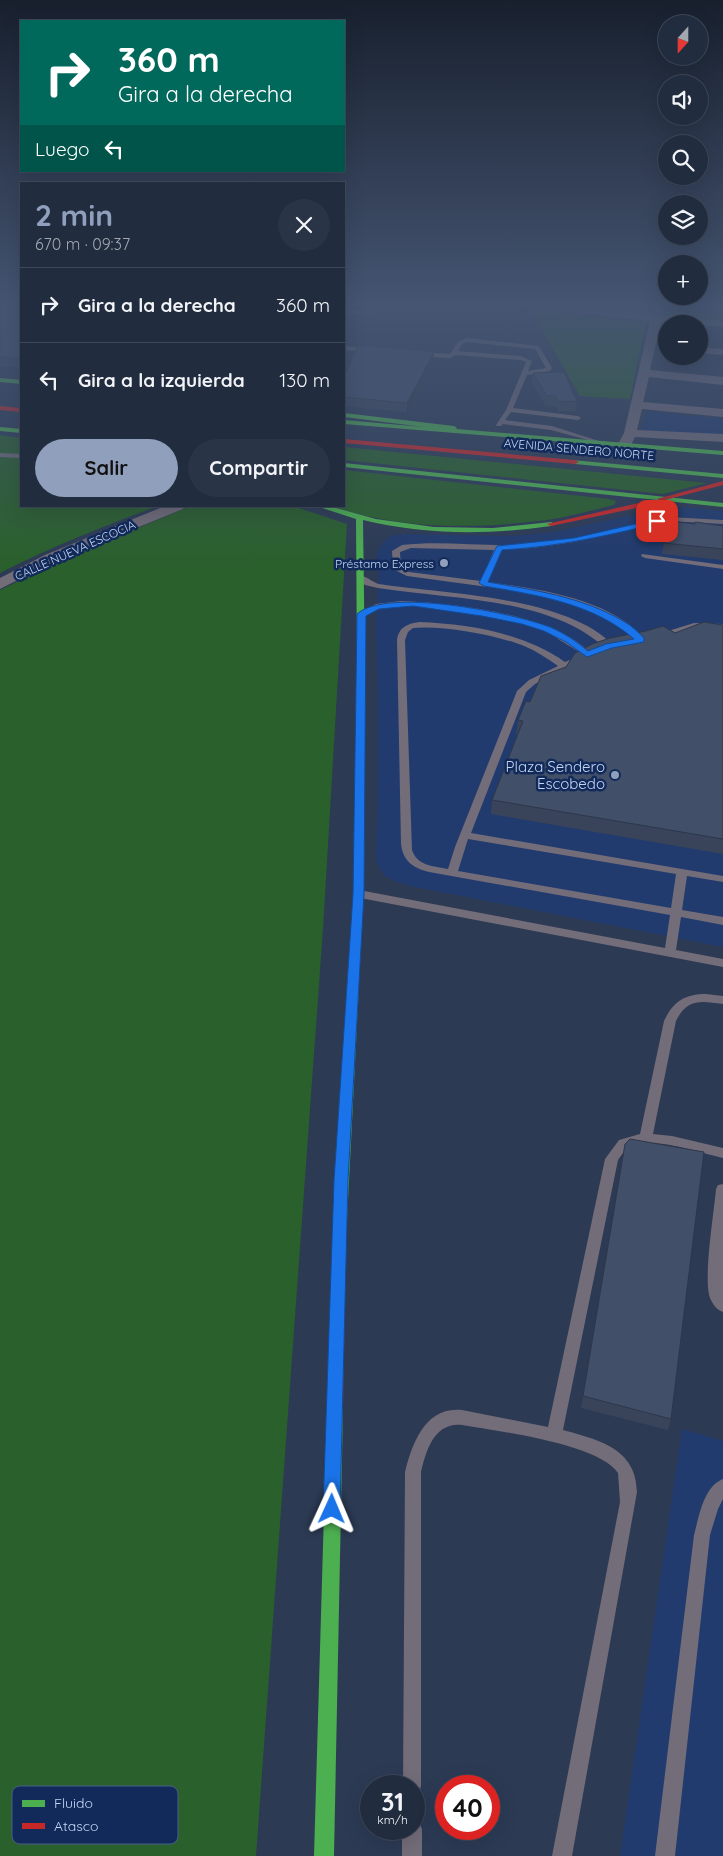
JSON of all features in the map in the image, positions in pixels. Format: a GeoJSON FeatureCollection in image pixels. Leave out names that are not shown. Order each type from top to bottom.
{"type":"FeatureCollection","features":[{"type":"Feature","properties":{"kind":"street"},"geometry":{"type":"LineString","coordinates":[[6,391],[20,392]]}},
{"type":"Feature","properties":{"kind":"street"},"geometry":{"type":"LineString","coordinates":[[624,446],[630,433],[639,391]]}},
{"type":"Feature","properties":{"kind":"street"},"geometry":{"type":"LineString","coordinates":[[636,404],[723,413]]}},
{"type":"Feature","properties":{"kind":"street"},"geometry":{"type":"LineString","coordinates":[[0,408],[20,410]]}},
{"type":"Feature","properties":{"kind":"street"},"geometry":{"type":"LineString","coordinates":[[345,415],[441,426],[488,434]]}},
{"type":"Feature","properties":{"kind":"street","name":"AVENIDA SENDERO NORTE"},"geometry":{"type":"LineString","coordinates":[[345,422],[723,453]]}},
{"type":"Feature","properties":{"kind":"street"},"geometry":{"type":"LineString","coordinates":[[0,429],[20,431]]}},
{"type":"Feature","properties":{"kind":"street"},"geometry":{"type":"LineString","coordinates":[[630,433],[723,438]]}},
{"type":"Feature","properties":{"kind":"street","name":"AVENIDA SENDERO NORTE"},"geometry":{"type":"LineString","coordinates":[[345,441],[723,476]]}},
{"type":"Feature","properties":{"kind":"street"},"geometry":{"type":"LineString","coordinates":[[345,465],[723,505]]}},
{"type":"Feature","properties":{"kind":"street"},"geometry":{"type":"LineString","coordinates":[[323,507],[359,520],[437,529],[524,528],[568,521],[723,482]]}},
{"type":"Feature","properties":{"kind":"street","name":"CALLE NUEVA ESCOCIA"},"geometry":{"type":"LineString","coordinates":[[0,584],[50,558],[176,507]]}},
{"type":"Feature","properties":{"kind":"street"},"geometry":{"type":"LineString","coordinates":[[324,1856],[341,1190],[359,894],[362,614],[359,520]]}},
{"type":"Feature","properties":{"kind":"lane"},"geometry":{"type":"LineString","coordinates":[[488,434],[501,422],[509,410],[517,391]]}},
{"type":"Feature","properties":{"kind":"lane"},"geometry":{"type":"LineString","coordinates":[[509,410],[578,418]]}},
{"type":"Feature","properties":{"kind":"lane"},"geometry":{"type":"LineString","coordinates":[[501,422],[552,428],[603,444]]}},
{"type":"Feature","properties":{"kind":"lane"},"geometry":{"type":"LineString","coordinates":[[0,455],[20,456]]}},
{"type":"Feature","properties":{"kind":"lane"},"geometry":{"type":"LineString","coordinates":[[641,640],[622,623],[589,608],[532,592],[484,583],[407,574],[397,569],[396,551],[402,547],[411,546],[499,548],[533,546],[574,540],[669,519],[723,522]]}},
{"type":"Feature","properties":{"kind":"lane"},"geometry":{"type":"LineString","coordinates":[[484,583],[499,548]]}},
{"type":"Feature","properties":{"kind":"lane"},"geometry":{"type":"LineString","coordinates":[[645,556],[723,566]]}},
{"type":"Feature","properties":{"kind":"lane"},"geometry":{"type":"LineString","coordinates":[[360,576],[368,583],[378,586],[516,606],[554,615],[618,645]]}},
{"type":"Feature","properties":{"kind":"lane"},"geometry":{"type":"LineString","coordinates":[[362,614],[377,607],[413,604],[482,614],[524,622],[547,629],[569,640],[587,654]]}},
{"type":"Feature","properties":{"kind":"lane"},"geometry":{"type":"LineString","coordinates":[[564,666],[525,644],[496,636],[424,625],[410,626],[403,632],[401,640],[406,850],[413,862],[420,866],[452,873],[723,921]]}},
{"type":"Feature","properties":{"kind":"lane"},"geometry":{"type":"LineString","coordinates":[[452,873],[465,835],[522,691],[532,682],[587,654],[694,626],[723,627]]}},
{"type":"Feature","properties":{"kind":"lane"},"geometry":{"type":"LineString","coordinates":[[465,835],[723,879]]}},
{"type":"Feature","properties":{"kind":"lane"},"geometry":{"type":"LineString","coordinates":[[670,953],[682,872]]}},
{"type":"Feature","properties":{"kind":"lane"},"geometry":{"type":"LineString","coordinates":[[359,894],[723,963]]}},
{"type":"Feature","properties":{"kind":"lane"},"geometry":{"type":"LineString","coordinates":[[646,1137],[670,1021],[674,1010],[685,1001],[697,998],[723,1000]]}},
{"type":"Feature","properties":{"kind":"lane"},"geometry":{"type":"LineString","coordinates":[[554,1436],[612,1160],[624,1144],[646,1137],[723,1153]]}},
{"type":"Feature","properties":{"kind":"lane"},"geometry":{"type":"LineString","coordinates":[[723,1189],[715,1280],[717,1297],[723,1306]]}},
{"type":"Feature","properties":{"kind":"lane"},"geometry":{"type":"LineString","coordinates":[[412,1775],[412,1472],[420,1446],[434,1425],[453,1417],[554,1436],[612,1455],[622,1465],[626,1474],[629,1488],[628,1502],[562,1856]]}},
{"type":"Feature","properties":{"kind":"lane"},"geometry":{"type":"LineString","coordinates":[[664,1856],[702,1535],[717,1492],[723,1487]]}},
{"type":"Feature","properties":{"kind":"lane"},"geometry":{"type":"LineString","coordinates":[[412,1840],[412,1856]]}},
{"type":"Feature","properties":{"kind":"shaded area"},"geometry":{"type":"Polygon","coordinates":[[[647,411],[723,419],[723,435],[641,430],[647,411]]]}},
{"type":"Feature","properties":{"kind":"shaded area"},"geometry":{"type":"Polygon","coordinates":[[[674,506],[723,511],[723,947],[410,886],[385,876],[376,860],[378,698],[376,626],[379,572],[377,554],[382,543],[392,536],[402,534],[513,536],[554,532],[674,506]]]}},
{"type":"Feature","properties":{"kind":"shaded area"},"geometry":{"type":"Polygon","coordinates":[[[682,1429],[723,1441],[723,1856],[620,1856],[682,1429]]]}},
{"type":"Feature","properties":{"kind":"green space"},"geometry":{"type":"Polygon","coordinates":[[[577,391],[632,391],[630,399],[580,396],[577,391]]]}},
{"type":"Feature","properties":{"kind":"green space"},"geometry":{"type":"Polygon","coordinates":[[[0,435],[20,438],[20,507],[155,507],[78,537],[0,573],[0,435]]]}},
{"type":"Feature","properties":{"kind":"green space"},"geometry":{"type":"Polygon","coordinates":[[[345,447],[707,483],[663,494],[345,460],[345,447]]]}},
{"type":"Feature","properties":{"kind":"green space"},"geometry":{"type":"Polygon","coordinates":[[[345,470],[616,501],[614,505],[547,520],[494,525],[466,526],[411,523],[384,520],[335,507],[345,507],[345,470]]]}},
{"type":"Feature","properties":{"kind":"green space"},"geometry":{"type":"Polygon","coordinates":[[[189,507],[296,507],[347,524],[323,929],[256,1856],[0,1856],[0,590],[80,552],[189,507]]]}},
{"type":"Feature","properties":{"kind":"building"},"geometry":{"type":"Polygon","coordinates":[[[345,391],[414,391],[407,403],[345,397],[345,391]]]}},
{"type":"Feature","properties":{"kind":"building"},"geometry":{"type":"Polygon","coordinates":[[[544,391],[572,391],[577,401],[559,402],[555,396],[547,396],[544,391]]]}},
{"type":"Feature","properties":{"kind":"building"},"geometry":{"type":"Polygon","coordinates":[[[669,521],[723,526],[723,549],[664,543],[669,521]]]}},
{"type":"Feature","properties":{"kind":"building","name":"Plaza Sendero Escobedo"},"geometry":{"type":"Polygon","coordinates":[[[704,622],[723,625],[723,839],[492,800],[523,721],[518,720],[526,701],[530,702],[541,676],[566,667],[575,653],[592,644],[610,638],[663,626],[675,633],[704,622]]]}},
{"type":"Feature","properties":{"kind":"building"},"geometry":{"type":"Polygon","coordinates":[[[630,1139],[704,1152],[671,1419],[583,1396],[625,1144],[630,1139]]]}},
{"type":"Feature","properties":{"kind":"traffic: fast"},"geometry":{"type":"LineString","coordinates":[[345,415],[454,428]]}},
{"type":"Feature","properties":{"kind":"traffic: fast"},"geometry":{"type":"LineString","coordinates":[[345,422],[723,453]]}},
{"type":"Feature","properties":{"kind":"traffic: fast"},"geometry":{"type":"LineString","coordinates":[[0,429],[20,431]]}},
{"type":"Feature","properties":{"kind":"traffic: fast"},"geometry":{"type":"LineString","coordinates":[[575,462],[723,476]]}},
{"type":"Feature","properties":{"kind":"traffic: fast"},"geometry":{"type":"LineString","coordinates":[[345,465],[723,505]]}},
{"type":"Feature","properties":{"kind":"traffic: fast"},"geometry":{"type":"LineString","coordinates":[[324,507],[376,521],[434,529],[493,530],[551,524]]}},
{"type":"Feature","properties":{"kind":"traffic: fast"},"geometry":{"type":"LineString","coordinates":[[359,520],[361,671]]}},
{"type":"Feature","properties":{"kind":"traffic: fast"},"geometry":{"type":"LineString","coordinates":[[339,1240],[353,985]]}},
{"type":"Feature","properties":{"kind":"traffic: fast"},"geometry":{"type":"LineString","coordinates":[[324,1856],[335,1408]]}},
{"type":"Feature","properties":{"kind":"traffic: jam"},"geometry":{"type":"LineString","coordinates":[[0,408],[20,410]]}},
{"type":"Feature","properties":{"kind":"traffic: jam"},"geometry":{"type":"LineString","coordinates":[[345,441],[575,462]]}},
{"type":"Feature","properties":{"kind":"traffic: jam"},"geometry":{"type":"LineString","coordinates":[[661,499],[723,483]]}},
{"type":"Feature","properties":{"kind":"traffic: jam"},"geometry":{"type":"LineString","coordinates":[[551,524],[643,504]]}},
{"type":"Feature","properties":{"kind":"traffic: jam"},"geometry":{"type":"LineString","coordinates":[[353,985],[359,894],[361,671]]}},
{"type":"Feature","properties":{"kind":"traffic: jam"},"geometry":{"type":"LineString","coordinates":[[335,1408],[339,1240]]}},
{"type":"Feature","properties":{"kind":"place","name":"Préstamo Express"},"geometry":{"type":"Point","coordinates":[444,563]}},
{"type":"Feature","properties":{"kind":"place","name":"Plaza Sendero Escobedo"},"geometry":{"type":"Point","coordinates":[615,775]}},
{"type":"Feature","properties":{"kind":"route"},"geometry":{"type":"LineString","coordinates":[[332,1509],[341,1180],[359,894],[362,614],[377,607],[400,604],[413,604],[482,614],[524,622],[547,629],[569,640],[587,654],[610,646],[641,640],[622,623],[589,608],[551,596],[484,583],[499,548],[533,546],[574,540],[657,521]]}}]}
